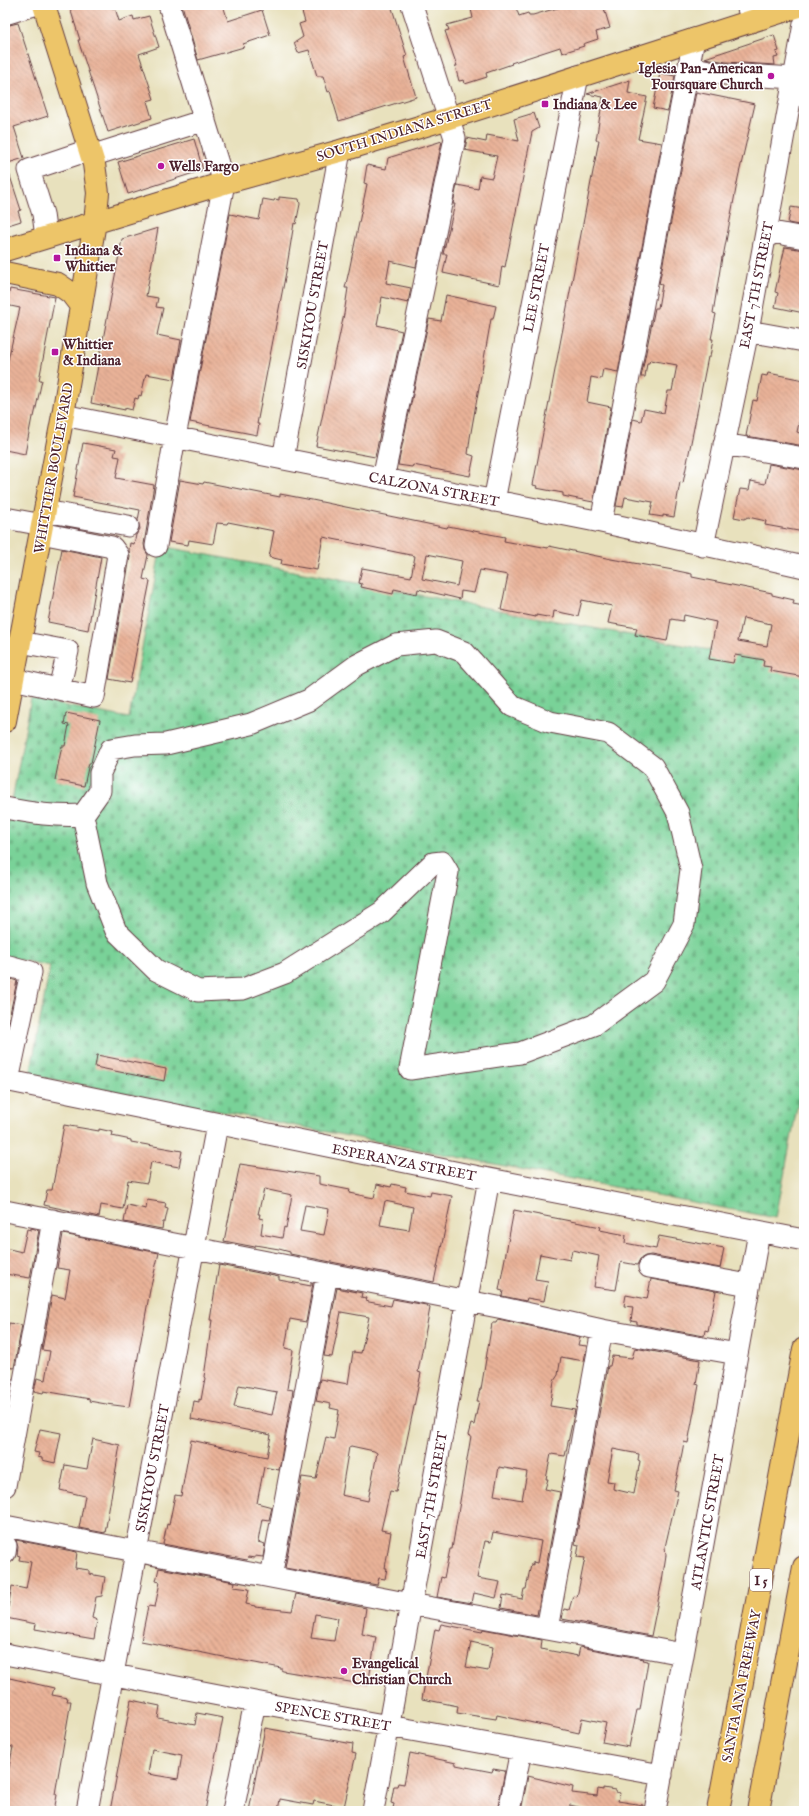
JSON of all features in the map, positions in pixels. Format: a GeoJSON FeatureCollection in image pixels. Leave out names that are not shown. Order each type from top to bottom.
{"type":"FeatureCollection","features":[{"type":"Feature","properties":{"kind":"main road","name":"WHITTIER BOULEVARD"},"geometry":{"type":"LineString","coordinates":[[5,721],[63,415],[95,222],[98,193],[90,153],[44,5]]}},
{"type":"Feature","properties":{"kind":"main road","name":"SOUTH INDIANA STREET"},"geometry":{"type":"LineString","coordinates":[[5,250],[224,183],[340,151],[450,118],[694,40],[750,13],[802,5]]}},
{"type":"Feature","properties":{"kind":"main road"},"geometry":{"type":"LineString","coordinates":[[5,273],[58,284],[70,293],[81,306]]}},
{"type":"Feature","properties":{"kind":"main road","name":"SANTA ANA FREEWAY"},"geometry":{"type":"LineString","coordinates":[[718,1811],[804,1349]]}},
{"type":"Feature","properties":{"kind":"main road"},"geometry":{"type":"LineString","coordinates":[[758,1811],[804,1567]]}},
{"type":"Feature","properties":{"kind":"street"},"geometry":{"type":"LineString","coordinates":[[5,14],[34,5]]}},
{"type":"Feature","properties":{"kind":"street"},"geometry":{"type":"LineString","coordinates":[[156,546],[175,438],[224,183],[169,5]]}},
{"type":"Feature","properties":{"kind":"street"},"geometry":{"type":"LineString","coordinates":[[383,479],[455,138],[450,118],[412,5]]}},
{"type":"Feature","properties":{"kind":"street","name":"EAST 7TH STREET"},"geometry":{"type":"LineString","coordinates":[[703,546],[748,331],[767,231],[796,121],[795,78],[804,24]]}},
{"type":"Feature","properties":{"kind":"street"},"geometry":{"type":"LineString","coordinates":[[601,522],[694,40]]}},
{"type":"Feature","properties":{"kind":"street"},"geometry":{"type":"LineString","coordinates":[[689,67],[725,74],[795,78]]}},
{"type":"Feature","properties":{"kind":"street","name":"LEE STREET"},"geometry":{"type":"LineString","coordinates":[[494,501],[578,76]]}},
{"type":"Feature","properties":{"kind":"street"},"geometry":{"type":"LineString","coordinates":[[46,237],[43,214],[29,170],[205,120]]}},
{"type":"Feature","properties":{"kind":"street","name":"SISKIYOU STREET"},"geometry":{"type":"LineString","coordinates":[[283,459],[340,151]]}},
{"type":"Feature","properties":{"kind":"street"},"geometry":{"type":"LineString","coordinates":[[767,231],[804,238]]}},
{"type":"Feature","properties":{"kind":"street"},"geometry":{"type":"LineString","coordinates":[[748,331],[804,341]]}},
{"type":"Feature","properties":{"kind":"street","name":"CALZONA STREET"},"geometry":{"type":"LineString","coordinates":[[63,415],[601,522],[703,546],[804,567]]}},
{"type":"Feature","properties":{"kind":"street"},"geometry":{"type":"LineString","coordinates":[[724,444],[804,458]]}},
{"type":"Feature","properties":{"kind":"street"},"geometry":{"type":"LineString","coordinates":[[5,518],[43,523],[128,526]]}},
{"type":"Feature","properties":{"kind":"street"},"geometry":{"type":"LineString","coordinates":[[13,680],[94,697],[118,555],[112,547],[43,523]]}},
{"type":"Feature","properties":{"kind":"street"},"geometry":{"type":"LineString","coordinates":[[5,808],[64,817],[83,815],[100,791],[100,772],[111,749],[147,753],[166,744],[251,724],[309,700],[357,665],[396,645],[436,641],[464,652],[512,706],[550,722],[608,733],[653,767],[678,813],[691,869],[684,924],[654,982],[594,1025],[520,1053],[410,1068],[448,872],[442,862],[433,863],[382,912],[285,973],[244,989],[198,991],[156,970],[116,931],[97,883],[83,815]]}},
{"type":"Feature","properties":{"kind":"street"},"geometry":{"type":"LineString","coordinates":[[20,642],[68,651],[59,689]]}},
{"type":"Feature","properties":{"kind":"street"},"geometry":{"type":"LineString","coordinates":[[5,965],[31,972],[6,1081]]}},
{"type":"Feature","properties":{"kind":"street","name":"ESPERANZA STREET"},"geometry":{"type":"LineString","coordinates":[[6,1081],[489,1180],[804,1240]]}},
{"type":"Feature","properties":{"kind":"street","name":"SISKIYOU STREET"},"geometry":{"type":"LineString","coordinates":[[87,1811],[217,1125]]}},
{"type":"Feature","properties":{"kind":"street","name":"EAST 7TH STREET"},"geometry":{"type":"LineString","coordinates":[[373,1811],[489,1180]]}},
{"type":"Feature","properties":{"kind":"street"},"geometry":{"type":"LineString","coordinates":[[5,1211],[503,1308],[602,1330],[737,1354]]}},
{"type":"Feature","properties":{"kind":"street"},"geometry":{"type":"LineString","coordinates":[[5,1486],[53,1220]]}},
{"type":"Feature","properties":{"kind":"street","name":"ATLANTIC STREET"},"geometry":{"type":"LineString","coordinates":[[655,1811],[759,1232]]}},
{"type":"Feature","properties":{"kind":"street"},"geometry":{"type":"LineString","coordinates":[[649,1267],[749,1285]]}},
{"type":"Feature","properties":{"kind":"street"},"geometry":{"type":"LineString","coordinates":[[271,1577],[327,1274]]}},
{"type":"Feature","properties":{"kind":"street"},"geometry":{"type":"LineString","coordinates":[[547,1629],[602,1330]]}},
{"type":"Feature","properties":{"kind":"street"},"geometry":{"type":"LineString","coordinates":[[5,1542],[136,1551],[683,1654]]}},
{"type":"Feature","properties":{"kind":"street","name":"SPENCE STREET"},"geometry":{"type":"LineString","coordinates":[[5,1654],[255,1702],[662,1776]]}},
{"type":"Feature","properties":{"kind":"street"},"geometry":{"type":"LineString","coordinates":[[233,1811],[255,1702]]}},
{"type":"Feature","properties":{"kind":"street"},"geometry":{"type":"LineString","coordinates":[[509,1811],[521,1750]]}},
{"type":"Feature","properties":{"kind":"green space"},"geometry":{"type":"Polygon","coordinates":[[[161,546],[804,668],[804,1071],[776,1218],[30,1075],[50,966],[5,957],[5,838],[31,699],[129,718],[161,546]]]}},
{"type":"Feature","properties":{"kind":"building"},"geometry":{"type":"Polygon","coordinates":[[[69,5],[111,5],[112,8],[115,8],[119,21],[133,16],[134,20],[149,16],[159,47],[139,54],[154,99],[147,101],[152,118],[108,132],[78,40],[80,40],[69,5]]]}},
{"type":"Feature","properties":{"kind":"building"},"geometry":{"type":"Polygon","coordinates":[[[182,5],[223,5],[228,21],[262,10],[270,35],[243,44],[244,47],[198,60],[182,5]]]}},
{"type":"Feature","properties":{"kind":"building"},"geometry":{"type":"Polygon","coordinates":[[[300,5],[391,5],[407,56],[404,57],[416,97],[339,121],[330,91],[328,92],[323,76],[317,76],[309,50],[298,53],[294,43],[303,37],[299,24],[305,22],[300,5]]]}},
{"type":"Feature","properties":{"kind":"building"},"geometry":{"type":"Polygon","coordinates":[[[470,5],[515,5],[519,16],[528,13],[529,15],[533,15],[568,5],[603,5],[610,28],[596,32],[598,39],[583,44],[584,46],[562,53],[560,47],[511,63],[512,64],[486,73],[487,77],[465,84],[464,80],[459,81],[455,66],[457,66],[445,31],[449,30],[447,25],[473,18],[470,5]]]}},
{"type":"Feature","properties":{"kind":"building"},"geometry":{"type":"Polygon","coordinates":[[[18,23],[48,116],[14,127],[24,158],[5,164],[5,26],[18,23]]]}},
{"type":"Feature","properties":{"kind":"building"},"geometry":{"type":"Polygon","coordinates":[[[774,35],[779,51],[776,52],[778,57],[774,58],[775,65],[726,62],[705,58],[774,35]]]}},
{"type":"Feature","properties":{"kind":"building"},"geometry":{"type":"Polygon","coordinates":[[[660,73],[675,76],[668,111],[653,108],[660,73]]]}},
{"type":"Feature","properties":{"kind":"building"},"geometry":{"type":"Polygon","coordinates":[[[630,80],[628,93],[647,97],[638,139],[662,143],[618,372],[603,369],[601,379],[591,377],[587,402],[611,407],[593,502],[563,496],[563,493],[536,488],[537,486],[533,485],[599,140],[596,140],[603,97],[587,94],[630,80]]]}},
{"type":"Feature","properties":{"kind":"building"},"geometry":{"type":"Polygon","coordinates":[[[696,92],[755,104],[722,257],[713,313],[716,314],[711,339],[713,339],[710,357],[708,357],[683,483],[680,482],[674,517],[663,515],[663,517],[650,515],[653,502],[625,497],[623,507],[616,506],[633,419],[641,421],[644,409],[664,413],[668,391],[672,391],[677,365],[650,360],[649,363],[647,363],[645,377],[641,377],[655,308],[658,308],[662,285],[659,284],[696,92]]]}},
{"type":"Feature","properties":{"kind":"building"},"geometry":{"type":"Polygon","coordinates":[[[534,113],[539,128],[532,132],[505,267],[502,266],[499,285],[443,273],[447,254],[443,254],[455,204],[453,204],[457,185],[478,189],[480,176],[492,178],[497,156],[465,150],[467,138],[486,142],[487,135],[519,141],[514,119],[534,113]]]}},
{"type":"Feature","properties":{"kind":"building","name":"Wells Fargo"},"geometry":{"type":"Polygon","coordinates":[[[194,139],[203,170],[128,194],[118,162],[194,139]]]}},
{"type":"Feature","properties":{"kind":"building"},"geometry":{"type":"Polygon","coordinates":[[[442,141],[416,267],[390,261],[386,283],[411,288],[408,303],[382,297],[377,325],[402,331],[375,457],[316,446],[344,314],[348,288],[345,288],[367,184],[364,183],[367,165],[386,169],[388,158],[442,141]]]}},
{"type":"Feature","properties":{"kind":"building"},"geometry":{"type":"Polygon","coordinates":[[[5,167],[7,167],[21,210],[18,211],[21,221],[5,226],[5,167]]]}},
{"type":"Feature","properties":{"kind":"building"},"geometry":{"type":"Polygon","coordinates":[[[279,197],[299,199],[300,204],[296,224],[294,223],[257,424],[259,424],[257,435],[190,422],[230,214],[259,220],[263,199],[274,201],[275,199],[279,200],[279,197]]]}},
{"type":"Feature","properties":{"kind":"building"},"geometry":{"type":"Polygon","coordinates":[[[791,207],[804,209],[804,226],[788,223],[791,207]]]}},
{"type":"Feature","properties":{"kind":"building"},"geometry":{"type":"Polygon","coordinates":[[[158,228],[146,296],[158,298],[156,307],[163,308],[157,335],[181,340],[174,379],[146,374],[141,396],[139,395],[138,399],[135,398],[132,410],[91,403],[122,239],[158,228]]]}},
{"type":"Feature","properties":{"kind":"building"},"geometry":{"type":"Polygon","coordinates":[[[785,247],[804,250],[804,313],[775,307],[778,293],[775,292],[785,247]]]}},
{"type":"Feature","properties":{"kind":"building"},"geometry":{"type":"Polygon","coordinates":[[[10,289],[55,297],[39,380],[42,380],[34,417],[32,417],[25,454],[5,450],[5,373],[20,308],[6,305],[10,289]]]}},
{"type":"Feature","properties":{"kind":"building"},"geometry":{"type":"Polygon","coordinates":[[[446,295],[496,306],[493,319],[491,319],[470,438],[468,454],[474,456],[470,476],[413,465],[412,467],[398,465],[429,319],[441,321],[446,295]]]}},
{"type":"Feature","properties":{"kind":"building"},"geometry":{"type":"Polygon","coordinates":[[[768,373],[804,380],[804,400],[797,432],[804,435],[804,446],[746,436],[753,400],[757,401],[762,375],[767,376],[768,373]]]}},
{"type":"Feature","properties":{"kind":"building"},"geometry":{"type":"Polygon","coordinates":[[[83,443],[116,449],[114,456],[120,457],[116,478],[154,485],[144,544],[148,555],[143,579],[150,581],[130,683],[109,679],[130,557],[130,543],[134,544],[136,535],[140,529],[138,520],[140,510],[73,497],[83,443]]]}},
{"type":"Feature","properties":{"kind":"building"},"geometry":{"type":"Polygon","coordinates":[[[769,464],[804,470],[804,532],[765,525],[766,521],[748,517],[744,519],[734,517],[740,489],[749,490],[751,481],[765,484],[769,464]]]}},
{"type":"Feature","properties":{"kind":"building"},"geometry":{"type":"Polygon","coordinates":[[[180,480],[203,484],[204,482],[280,497],[280,494],[447,528],[448,526],[505,537],[504,541],[548,548],[549,546],[692,574],[692,577],[772,593],[772,595],[794,600],[793,604],[804,606],[804,677],[770,671],[771,667],[763,666],[764,660],[735,655],[733,663],[709,659],[716,622],[684,615],[683,621],[671,619],[667,641],[635,635],[637,628],[608,623],[612,606],[582,600],[578,616],[554,611],[553,618],[536,615],[536,617],[501,610],[508,575],[480,570],[474,593],[461,591],[460,599],[418,589],[417,594],[394,589],[393,594],[361,587],[362,584],[359,583],[362,568],[411,577],[415,556],[323,537],[317,570],[281,564],[282,560],[269,557],[274,531],[228,522],[227,524],[217,523],[213,544],[189,540],[188,545],[169,542],[180,480]],[[427,554],[422,579],[457,586],[462,561],[427,554]],[[743,618],[738,641],[767,646],[771,624],[743,618]]]}},
{"type":"Feature","properties":{"kind":"building"},"geometry":{"type":"Polygon","coordinates":[[[62,549],[101,557],[88,630],[48,622],[62,549]]]}},
{"type":"Feature","properties":{"kind":"building"},"geometry":{"type":"Polygon","coordinates":[[[66,713],[100,720],[91,763],[89,763],[84,786],[55,780],[62,746],[65,746],[69,725],[64,724],[66,713]]]}},
{"type":"Feature","properties":{"kind":"building"},"geometry":{"type":"Polygon","coordinates":[[[5,977],[17,981],[6,1032],[5,1032],[5,977]]]}},
{"type":"Feature","properties":{"kind":"building"},"geometry":{"type":"Polygon","coordinates":[[[97,1055],[166,1069],[164,1081],[95,1067],[97,1055]]]}},
{"type":"Feature","properties":{"kind":"building"},"geometry":{"type":"Polygon","coordinates":[[[64,1125],[113,1132],[112,1136],[131,1140],[131,1142],[182,1151],[179,1167],[151,1162],[147,1183],[128,1180],[123,1209],[101,1205],[99,1217],[44,1205],[47,1190],[52,1190],[64,1125]]]}},
{"type":"Feature","properties":{"kind":"building"},"geometry":{"type":"Polygon","coordinates":[[[240,1164],[319,1176],[319,1184],[350,1190],[349,1193],[374,1198],[377,1184],[391,1187],[392,1184],[406,1187],[405,1191],[430,1196],[431,1192],[452,1196],[434,1282],[290,1254],[290,1252],[279,1249],[255,1245],[255,1247],[224,1241],[240,1164]],[[264,1189],[258,1214],[260,1214],[259,1218],[263,1219],[261,1234],[282,1238],[284,1227],[286,1228],[292,1195],[264,1189]],[[385,1201],[380,1225],[409,1230],[413,1207],[385,1201]],[[305,1205],[300,1231],[324,1235],[329,1209],[305,1205]]]}},
{"type":"Feature","properties":{"kind":"building"},"geometry":{"type":"Polygon","coordinates":[[[147,1200],[166,1203],[165,1207],[168,1208],[162,1229],[124,1222],[127,1205],[146,1209],[147,1200]]]}},
{"type":"Feature","properties":{"kind":"building"},"geometry":{"type":"Polygon","coordinates":[[[514,1210],[601,1227],[600,1230],[626,1235],[625,1243],[656,1249],[659,1236],[724,1248],[720,1268],[651,1255],[645,1256],[640,1259],[637,1265],[621,1262],[616,1290],[594,1287],[599,1256],[572,1250],[570,1260],[540,1254],[535,1279],[548,1281],[544,1301],[527,1298],[526,1301],[502,1296],[503,1291],[499,1290],[514,1210]]]}},
{"type":"Feature","properties":{"kind":"building"},"geometry":{"type":"Polygon","coordinates":[[[31,1228],[39,1230],[30,1278],[5,1274],[5,1248],[22,1252],[27,1229],[31,1230],[31,1228]]]}},
{"type":"Feature","properties":{"kind":"building"},"geometry":{"type":"Polygon","coordinates":[[[63,1234],[159,1253],[150,1290],[129,1407],[89,1401],[90,1399],[44,1391],[43,1393],[34,1391],[37,1378],[45,1380],[50,1351],[42,1350],[52,1295],[65,1298],[70,1270],[57,1268],[63,1234]]]}},
{"type":"Feature","properties":{"kind":"building"},"geometry":{"type":"Polygon","coordinates":[[[219,1265],[279,1277],[279,1280],[311,1286],[311,1283],[313,1283],[306,1322],[290,1319],[285,1348],[293,1350],[287,1389],[293,1390],[279,1470],[264,1467],[257,1503],[272,1507],[269,1520],[262,1519],[258,1542],[265,1544],[263,1557],[248,1557],[247,1560],[163,1544],[167,1524],[169,1525],[175,1495],[181,1496],[191,1440],[267,1457],[271,1435],[191,1419],[194,1401],[199,1402],[199,1399],[201,1400],[212,1320],[210,1320],[219,1265]],[[239,1385],[234,1407],[272,1415],[277,1392],[239,1385]]]}},
{"type":"Feature","properties":{"kind":"building"},"geometry":{"type":"Polygon","coordinates":[[[651,1279],[716,1291],[708,1331],[705,1330],[704,1336],[637,1324],[637,1322],[631,1321],[633,1307],[624,1306],[626,1295],[647,1299],[651,1279]]]}},
{"type":"Feature","properties":{"kind":"building"},"geometry":{"type":"Polygon","coordinates":[[[337,1288],[362,1293],[361,1297],[367,1298],[366,1301],[369,1302],[391,1306],[393,1299],[426,1305],[430,1308],[418,1372],[421,1373],[396,1492],[390,1491],[381,1530],[391,1532],[385,1568],[387,1568],[385,1579],[379,1578],[377,1585],[285,1568],[302,1477],[316,1479],[326,1437],[334,1439],[339,1410],[330,1408],[331,1404],[316,1401],[320,1379],[348,1384],[353,1352],[361,1353],[369,1317],[341,1312],[332,1357],[324,1356],[337,1288]],[[351,1446],[349,1447],[341,1495],[368,1501],[377,1453],[351,1446]]]}},
{"type":"Feature","properties":{"kind":"building"},"geometry":{"type":"Polygon","coordinates":[[[498,1319],[580,1337],[578,1345],[587,1346],[584,1361],[561,1357],[558,1375],[554,1381],[550,1406],[575,1410],[565,1456],[551,1454],[546,1479],[548,1479],[545,1489],[560,1492],[537,1615],[501,1608],[503,1595],[522,1599],[524,1589],[526,1589],[531,1564],[533,1565],[533,1562],[537,1563],[541,1541],[493,1532],[491,1542],[485,1541],[477,1578],[500,1582],[496,1598],[474,1593],[472,1603],[437,1597],[441,1577],[444,1578],[450,1549],[452,1549],[471,1436],[468,1435],[471,1424],[474,1425],[479,1401],[477,1401],[481,1389],[492,1323],[496,1323],[498,1319]],[[499,1467],[494,1495],[522,1500],[527,1472],[499,1467]]]}},
{"type":"Feature","properties":{"kind":"building"},"geometry":{"type":"Polygon","coordinates":[[[9,1323],[22,1325],[14,1368],[5,1367],[5,1349],[9,1323]]]}},
{"type":"Feature","properties":{"kind":"building"},"geometry":{"type":"Polygon","coordinates":[[[635,1348],[700,1360],[696,1384],[699,1385],[688,1443],[684,1442],[674,1490],[678,1491],[665,1547],[666,1555],[662,1581],[651,1636],[562,1619],[564,1609],[569,1610],[573,1596],[577,1597],[585,1558],[577,1557],[579,1545],[575,1544],[608,1366],[610,1366],[612,1356],[632,1358],[635,1348]],[[613,1449],[607,1481],[614,1482],[613,1489],[634,1494],[640,1461],[638,1460],[639,1454],[613,1449]]]}},
{"type":"Feature","properties":{"kind":"building"},"geometry":{"type":"Polygon","coordinates":[[[40,1429],[61,1433],[55,1463],[42,1460],[42,1458],[38,1457],[39,1453],[34,1452],[40,1429]]]}},
{"type":"Feature","properties":{"kind":"building"},"geometry":{"type":"Polygon","coordinates":[[[93,1439],[120,1445],[105,1533],[79,1528],[85,1496],[60,1490],[65,1465],[87,1469],[93,1439]]]}},
{"type":"Feature","properties":{"kind":"building"},"geometry":{"type":"Polygon","coordinates":[[[16,1540],[77,1552],[75,1568],[89,1570],[89,1574],[105,1577],[102,1596],[96,1597],[92,1618],[97,1620],[94,1639],[35,1629],[36,1624],[6,1618],[12,1586],[26,1589],[31,1562],[19,1560],[20,1556],[17,1555],[18,1547],[16,1540]]]}},
{"type":"Feature","properties":{"kind":"building"},"geometry":{"type":"Polygon","coordinates":[[[159,1568],[235,1582],[234,1587],[249,1589],[246,1604],[255,1607],[292,1611],[296,1594],[366,1608],[362,1634],[376,1637],[368,1685],[283,1671],[281,1668],[141,1641],[148,1606],[155,1607],[160,1582],[156,1581],[159,1568]],[[315,1614],[311,1638],[334,1641],[338,1618],[315,1614]]]}},
{"type":"Feature","properties":{"kind":"building"},"geometry":{"type":"Polygon","coordinates":[[[441,1624],[482,1632],[483,1629],[542,1640],[541,1649],[578,1656],[580,1647],[648,1661],[640,1710],[637,1710],[629,1747],[602,1742],[606,1723],[582,1718],[579,1733],[497,1715],[496,1719],[457,1713],[458,1706],[422,1699],[435,1629],[439,1630],[441,1624]],[[471,1642],[466,1667],[488,1671],[493,1647],[471,1642]]]}},
{"type":"Feature","properties":{"kind":"building"},"geometry":{"type":"Polygon","coordinates":[[[5,1677],[54,1688],[52,1695],[68,1698],[67,1701],[71,1701],[55,1794],[57,1795],[54,1811],[5,1811],[5,1787],[13,1747],[7,1746],[8,1740],[5,1739],[5,1677]]]}},
{"type":"Feature","properties":{"kind":"building"},"geometry":{"type":"Polygon","coordinates":[[[131,1700],[160,1706],[158,1718],[195,1725],[197,1713],[223,1718],[205,1811],[181,1807],[181,1811],[110,1811],[131,1700]],[[152,1749],[148,1774],[178,1779],[182,1755],[152,1749]]]}},
{"type":"Feature","properties":{"kind":"building"},"geometry":{"type":"Polygon","coordinates":[[[265,1728],[353,1744],[352,1753],[356,1754],[344,1807],[314,1801],[313,1805],[280,1799],[278,1811],[249,1811],[265,1728]]]}},
{"type":"Feature","properties":{"kind":"building"},"geometry":{"type":"Polygon","coordinates":[[[410,1753],[456,1763],[456,1765],[492,1772],[493,1769],[505,1771],[497,1811],[413,1811],[393,1808],[394,1804],[391,1803],[394,1786],[397,1786],[398,1783],[404,1784],[410,1753]]]}},
{"type":"Feature","properties":{"kind":"building"},"geometry":{"type":"Polygon","coordinates":[[[528,1776],[573,1787],[572,1793],[597,1796],[598,1789],[603,1790],[603,1788],[615,1790],[615,1792],[620,1793],[618,1801],[643,1805],[642,1811],[594,1811],[570,1805],[569,1811],[521,1811],[528,1776]]]}},
{"type":"Feature","properties":{"kind":"place","name":"Iglesia Pan-American Foursquare Church"},"geometry":{"type":"Point","coordinates":[771,76]}},
{"type":"Feature","properties":{"kind":"place","name":"Indiana & Lee"},"geometry":{"type":"Point","coordinates":[545,104]}},
{"type":"Feature","properties":{"kind":"place","name":"Wells Fargo"},"geometry":{"type":"Point","coordinates":[161,166]}},
{"type":"Feature","properties":{"kind":"place","name":"Indiana & Whittier"},"geometry":{"type":"Point","coordinates":[57,258]}},
{"type":"Feature","properties":{"kind":"place","name":"Whittier & Indiana"},"geometry":{"type":"Point","coordinates":[55,352]}},
{"type":"Feature","properties":{"kind":"place","name":"Evangelical Christian Church"},"geometry":{"type":"Point","coordinates":[344,1671]}}]}
